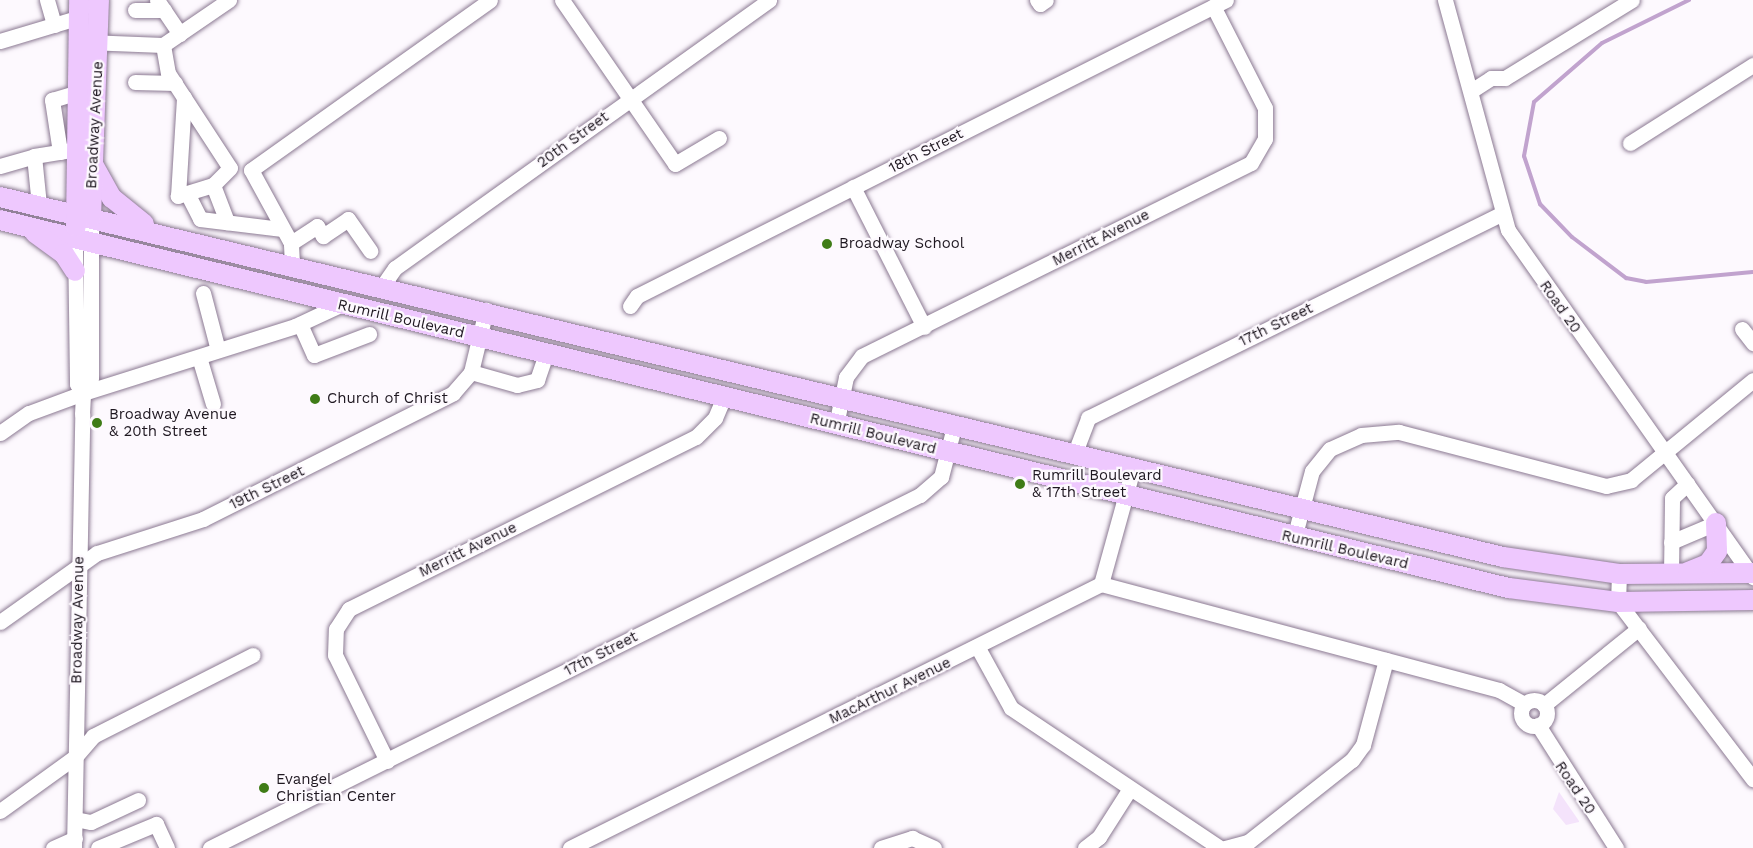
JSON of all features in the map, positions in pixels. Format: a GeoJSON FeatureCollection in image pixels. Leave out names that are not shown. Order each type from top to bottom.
{"type":"FeatureCollection","features":[{"type":"Feature","properties":{"kind":"main road","name":"Broadway Avenue"},"geometry":{"type":"LineString","coordinates":[[84,215],[69,151],[99,0]]}},
{"type":"Feature","properties":{"kind":"main road","name":"Broadway Avenue"},"geometry":{"type":"LineString","coordinates":[[80,9],[90,42],[93,164],[84,215],[83,240]]}},
{"type":"Feature","properties":{"kind":"main road"},"geometry":{"type":"LineString","coordinates":[[93,164],[112,198],[157,232]]}},
{"type":"Feature","properties":{"kind":"main road","name":"Rumrill Boulevard"},"geometry":{"type":"LineString","coordinates":[[0,196],[383,285],[954,427],[1503,557],[1619,574],[1752,574]]}},
{"type":"Feature","properties":{"kind":"main road","name":"Rumrill Boulevard"},"geometry":{"type":"LineString","coordinates":[[0,220],[723,399],[1509,588],[1618,602],[1753,600]]}},
{"type":"Feature","properties":{"kind":"main road"},"geometry":{"type":"LineString","coordinates":[[23,225],[56,247],[75,271]]}},
{"type":"Feature","properties":{"kind":"main road"},"geometry":{"type":"LineString","coordinates":[[314,298],[331,290],[370,297],[383,285]]}},
{"type":"Feature","properties":{"kind":"main road"},"geometry":{"type":"LineString","coordinates":[[1677,573],[1708,564],[1717,551],[1716,523]]}},
{"type":"Feature","properties":{"kind":"street"},"geometry":{"type":"LineString","coordinates":[[48,0],[54,25]]}},
{"type":"Feature","properties":{"kind":"street"},"geometry":{"type":"LineString","coordinates":[[90,42],[163,45],[230,0]]}},
{"type":"Feature","properties":{"kind":"street"},"geometry":{"type":"LineString","coordinates":[[292,264],[291,243],[251,170],[490,0]]}},
{"type":"Feature","properties":{"kind":"street"},"geometry":{"type":"LineString","coordinates":[[562,0],[673,160],[682,164],[719,138]]}},
{"type":"Feature","properties":{"kind":"street","name":"20th Street"},"geometry":{"type":"LineString","coordinates":[[383,285],[395,268],[769,0]]}},
{"type":"Feature","properties":{"kind":"street","name":"Road 20"},"geometry":{"type":"LineString","coordinates":[[1445,0],[1471,91],[1501,214],[1518,246],[1752,574]]}},
{"type":"Feature","properties":{"kind":"street"},"geometry":{"type":"LineString","coordinates":[[1471,91],[1491,78],[1505,78],[1632,0]]}},
{"type":"Feature","properties":{"kind":"street","name":"18th Street"},"geometry":{"type":"LineString","coordinates":[[630,306],[638,296],[1219,3]]}},
{"type":"Feature","properties":{"kind":"street","name":"Merritt Avenue"},"geometry":{"type":"LineString","coordinates":[[836,425],[846,377],[862,356],[1251,163],[1265,139],[1265,108],[1219,3]]}},
{"type":"Feature","properties":{"kind":"street"},"geometry":{"type":"LineString","coordinates":[[135,10],[161,5],[180,34]]}},
{"type":"Feature","properties":{"kind":"street"},"geometry":{"type":"LineString","coordinates":[[0,41],[54,25],[80,9]]}},
{"type":"Feature","properties":{"kind":"street"},"geometry":{"type":"LineString","coordinates":[[163,45],[175,83],[230,168],[213,185],[178,196],[184,97]]}},
{"type":"Feature","properties":{"kind":"street"},"geometry":{"type":"LineString","coordinates":[[1630,143],[1753,65]]}},
{"type":"Feature","properties":{"kind":"street"},"geometry":{"type":"LineString","coordinates":[[135,82],[175,83]]}},
{"type":"Feature","properties":{"kind":"street"},"geometry":{"type":"LineString","coordinates":[[0,166],[34,156],[69,151],[52,100],[79,92]]}},
{"type":"Feature","properties":{"kind":"street"},"geometry":{"type":"LineString","coordinates":[[34,156],[39,205]]}},
{"type":"Feature","properties":{"kind":"street"},"geometry":{"type":"LineString","coordinates":[[213,185],[227,222]]}},
{"type":"Feature","properties":{"kind":"street"},"geometry":{"type":"LineString","coordinates":[[853,188],[924,327]]}},
{"type":"Feature","properties":{"kind":"street"},"geometry":{"type":"LineString","coordinates":[[187,194],[200,219],[282,229]]}},
{"type":"Feature","properties":{"kind":"street","name":"17th Street"},"geometry":{"type":"LineString","coordinates":[[1074,455],[1088,418],[1501,214]]}},
{"type":"Feature","properties":{"kind":"street"},"geometry":{"type":"LineString","coordinates":[[291,243],[317,226],[323,236],[348,219],[370,251]]}},
{"type":"Feature","properties":{"kind":"street","name":"Broadway Avenue"},"geometry":{"type":"LineString","coordinates":[[83,240],[75,271],[77,384],[83,393]]}},
{"type":"Feature","properties":{"kind":"street","name":"Broadway Avenue"},"geometry":{"type":"LineString","coordinates":[[74,843],[83,393],[91,378],[83,240]]}},
{"type":"Feature","properties":{"kind":"street"},"geometry":{"type":"LineString","coordinates":[[203,293],[218,350]]}},
{"type":"Feature","properties":{"kind":"street"},"geometry":{"type":"LineString","coordinates":[[0,433],[29,413],[83,393],[300,324],[340,305]]}},
{"type":"Feature","properties":{"kind":"street","name":"19th Street"},"geometry":{"type":"LineString","coordinates":[[0,622],[97,553],[203,519],[453,393],[471,372],[486,310]]}},
{"type":"Feature","properties":{"kind":"street"},"geometry":{"type":"LineString","coordinates":[[300,324],[314,355],[369,333]]}},
{"type":"Feature","properties":{"kind":"street"},"geometry":{"type":"LineString","coordinates":[[1742,329],[1753,343]]}},
{"type":"Feature","properties":{"kind":"street"},"geometry":{"type":"LineString","coordinates":[[471,372],[517,385],[537,380],[546,354]]}},
{"type":"Feature","properties":{"kind":"street"},"geometry":{"type":"LineString","coordinates":[[199,357],[213,404]]}},
{"type":"Feature","properties":{"kind":"street"},"geometry":{"type":"LineString","coordinates":[[1294,538],[1312,471],[1330,448],[1361,435],[1399,432],[1606,486],[1631,480],[1665,455],[1753,380]]}},
{"type":"Feature","properties":{"kind":"street","name":"Merritt Avenue"},"geometry":{"type":"LineString","coordinates":[[387,761],[335,655],[336,629],[350,609],[696,437],[715,418],[723,399]]}},
{"type":"Feature","properties":{"kind":"street","name":"17th Street"},"geometry":{"type":"LineString","coordinates":[[210,848],[920,495],[941,477],[954,427]]}},
{"type":"Feature","properties":{"kind":"street"},"geometry":{"type":"LineString","coordinates":[[1133,469],[1101,584],[1499,690],[1524,704],[1537,700],[1544,705],[1546,717],[1538,725]]}},
{"type":"Feature","properties":{"kind":"street"},"geometry":{"type":"LineString","coordinates":[[1677,573],[1671,542],[1672,498],[1687,484]]}},
{"type":"Feature","properties":{"kind":"street"},"geometry":{"type":"LineString","coordinates":[[1671,542],[1716,523]]}},
{"type":"Feature","properties":{"kind":"street"},"geometry":{"type":"LineString","coordinates":[[1619,574],[1618,602],[1753,779]]}},
{"type":"Feature","properties":{"kind":"street","name":"MacArthur Avenue"},"geometry":{"type":"LineString","coordinates":[[570,848],[978,648],[1101,584]]}},
{"type":"Feature","properties":{"kind":"street"},"geometry":{"type":"LineString","coordinates":[[1544,705],[1639,628]]}},
{"type":"Feature","properties":{"kind":"street"},"geometry":{"type":"LineString","coordinates":[[978,648],[1011,708],[1129,790],[1223,848],[1248,842],[1352,760],[1363,745],[1386,660]]}},
{"type":"Feature","properties":{"kind":"street"},"geometry":{"type":"LineString","coordinates":[[0,811],[75,757],[93,736],[253,655]]}},
{"type":"Feature","properties":{"kind":"street","name":"Road 20"},"geometry":{"type":"LineString","coordinates":[[1524,704],[1523,720],[1538,725],[1616,848]]}},
{"type":"Feature","properties":{"kind":"street"},"geometry":{"type":"LineString","coordinates":[[1085,848],[1099,837],[1129,790]]}},
{"type":"Feature","properties":{"kind":"street"},"geometry":{"type":"LineString","coordinates":[[75,819],[91,822],[138,800]]}},
{"type":"Feature","properties":{"kind":"street"},"geometry":{"type":"LineString","coordinates":[[98,848],[156,824],[167,848]]}},
{"type":"Feature","properties":{"kind":"street"},"geometry":{"type":"LineString","coordinates":[[881,848],[912,838],[934,848]]}},
{"type":"Feature","properties":{"kind":"street"},"geometry":{"type":"LineString","coordinates":[[53,848],[74,843]]}},
{"type":"Feature","properties":{"kind":"shaded area"},"geometry":{"type":"Polygon","coordinates":[[[1559,792],[1579,822],[1566,825],[1553,809],[1559,792]]]}},
{"type":"Feature","properties":{"kind":"waterway"},"geometry":{"type":"LineString","coordinates":[[1689,0],[1602,43],[1534,102],[1524,156],[1540,204],[1572,237],[1626,278],[1646,282],[1753,272]]}},
{"type":"Feature","properties":{"kind":"place","name":"Broadway School"},"geometry":{"type":"Point","coordinates":[827,244]}},
{"type":"Feature","properties":{"kind":"place","name":"Church of Christ"},"geometry":{"type":"Point","coordinates":[315,399]}},
{"type":"Feature","properties":{"kind":"place","name":"Broadway Avenue & 20th Street"},"geometry":{"type":"Point","coordinates":[97,423]}},
{"type":"Feature","properties":{"kind":"place","name":"Rumrill Boulevard & 17th Street"},"geometry":{"type":"Point","coordinates":[1020,484]}},
{"type":"Feature","properties":{"kind":"place","name":"Evangel Christian Center"},"geometry":{"type":"Point","coordinates":[264,788]}}]}
